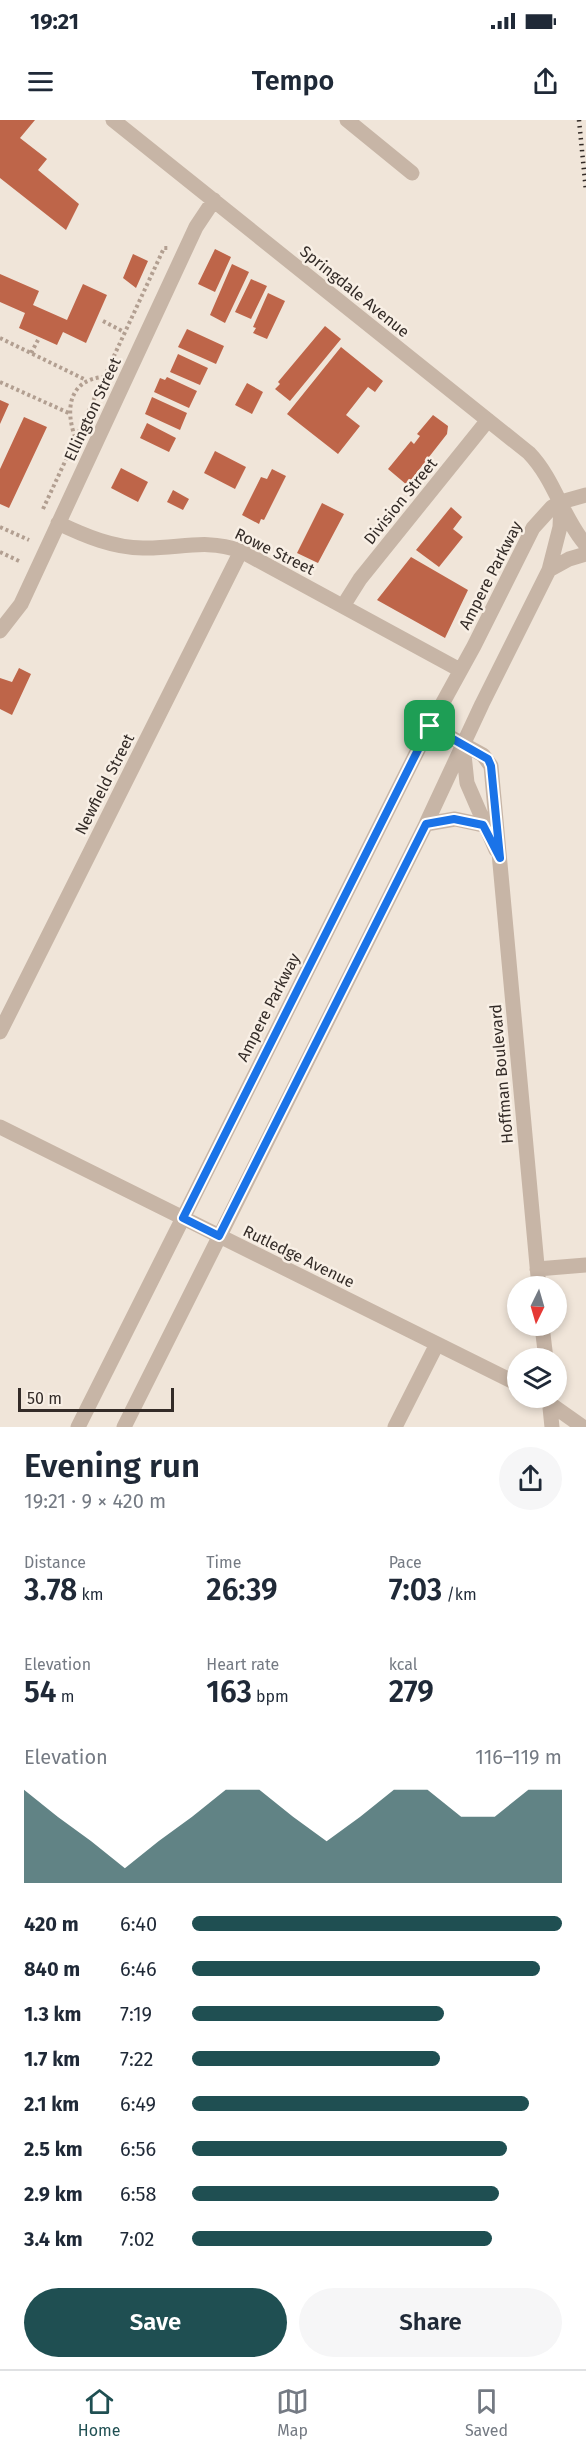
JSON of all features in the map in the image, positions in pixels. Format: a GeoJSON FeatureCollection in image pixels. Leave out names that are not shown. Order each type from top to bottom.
{"type":"FeatureCollection","features":[{"type":"Feature","properties":{"kind":"street","name":"Springdale Avenue"},"geometry":{"type":"LineString","coordinates":[[113,120],[538,462],[551,482],[574,528],[586,545]]}},
{"type":"Feature","properties":{"kind":"street"},"geometry":{"type":"LineString","coordinates":[[346,120],[412,173]]}},
{"type":"Feature","properties":{"kind":"street","name":"Ellington Street"},"geometry":{"type":"LineString","coordinates":[[0,631],[14,616],[21,604],[196,227],[214,200]]}},
{"type":"Feature","properties":{"kind":"street","name":"Division Street"},"geometry":{"type":"LineString","coordinates":[[343,606],[354,587],[488,420]]}},
{"type":"Feature","properties":{"kind":"street"},"geometry":{"type":"LineString","coordinates":[[124,1427],[426,824],[549,570],[559,534],[561,502],[586,495]]}},
{"type":"Feature","properties":{"kind":"street","name":"Ampere Parkway"},"geometry":{"type":"LineString","coordinates":[[78,1427],[430,726],[533,528],[544,514],[561,502]]}},
{"type":"Feature","properties":{"kind":"street","name":"Rowe Street"},"geometry":{"type":"LineString","coordinates":[[58,523],[94,538],[126,547],[155,548],[201,543],[216,544],[241,551],[460,670]]}},
{"type":"Feature","properties":{"kind":"street","name":"Newfield Street"},"geometry":{"type":"LineString","coordinates":[[0,1032],[241,551]]}},
{"type":"Feature","properties":{"kind":"street"},"geometry":{"type":"LineString","coordinates":[[549,570],[569,559],[586,554]]}},
{"type":"Feature","properties":{"kind":"street","name":"Hoffman Boulevard"},"geometry":{"type":"LineString","coordinates":[[430,726],[483,755],[491,766],[538,1276]]}},
{"type":"Feature","properties":{"kind":"street","name":"Hoffman Boulevard"},"geometry":{"type":"LineString","coordinates":[[463,744],[467,783],[483,825],[500,858]]}},
{"type":"Feature","properties":{"kind":"street"},"geometry":{"type":"LineString","coordinates":[[426,824],[454,819],[483,825]]}},
{"type":"Feature","properties":{"kind":"street","name":"Rutledge Avenue"},"geometry":{"type":"LineString","coordinates":[[0,1127],[507,1379]]}},
{"type":"Feature","properties":{"kind":"street"},"geometry":{"type":"LineString","coordinates":[[537,1269],[586,1265]]}},
{"type":"Feature","properties":{"kind":"street"},"geometry":{"type":"LineString","coordinates":[[395,1427],[436,1344]]}},
{"type":"Feature","properties":{"kind":"street"},"geometry":{"type":"LineString","coordinates":[[548,1408],[552,1427]]}},
{"type":"Feature","properties":{"kind":"street"},"geometry":{"type":"LineString","coordinates":[[558,1408],[583,1427]]}},
{"type":"Feature","properties":{"kind":"path"},"geometry":{"type":"LineString","coordinates":[[103,321],[124,332]]}},
{"type":"Feature","properties":{"kind":"path"},"geometry":{"type":"LineString","coordinates":[[0,338],[86,380]]}},
{"type":"Feature","properties":{"kind":"path"},"geometry":{"type":"LineString","coordinates":[[31,353],[38,340]]}},
{"type":"Feature","properties":{"kind":"path"},"geometry":{"type":"LineString","coordinates":[[76,438],[71,414],[74,391],[86,380],[103,377]]}},
{"type":"Feature","properties":{"kind":"path"},"geometry":{"type":"LineString","coordinates":[[0,382],[71,414]]}},
{"type":"Feature","properties":{"kind":"path"},"geometry":{"type":"LineString","coordinates":[[0,526],[29,540]]}},
{"type":"Feature","properties":{"kind":"path"},"geometry":{"type":"LineString","coordinates":[[0,552],[19,561]]}},
{"type":"Feature","properties":{"kind":"building"},"geometry":{"type":"Polygon","coordinates":[[[0,120],[35,120],[20,138],[47,159],[38,170],[79,204],[66,230],[0,178],[0,120]]]}},
{"type":"Feature","properties":{"kind":"building"},"geometry":{"type":"Polygon","coordinates":[[[215,249],[231,257],[215,292],[198,284],[215,249]]]}},
{"type":"Feature","properties":{"kind":"building"},"geometry":{"type":"Polygon","coordinates":[[[133,254],[148,261],[136,288],[123,278],[133,254]]]}},
{"type":"Feature","properties":{"kind":"building"},"geometry":{"type":"Polygon","coordinates":[[[232,264],[249,272],[225,323],[210,315],[232,264]]]}},
{"type":"Feature","properties":{"kind":"building"},"geometry":{"type":"Polygon","coordinates":[[[0,274],[39,291],[33,305],[67,320],[83,284],[107,295],[86,343],[63,332],[57,345],[19,328],[25,313],[0,302],[0,274]]]}},
{"type":"Feature","properties":{"kind":"building"},"geometry":{"type":"Polygon","coordinates":[[[251,279],[267,286],[251,319],[235,312],[251,279]]]}},
{"type":"Feature","properties":{"kind":"building"},"geometry":{"type":"Polygon","coordinates":[[[268,293],[285,301],[267,339],[253,333],[256,328],[253,327],[268,293]]]}},
{"type":"Feature","properties":{"kind":"building"},"geometry":{"type":"Polygon","coordinates":[[[325,326],[341,339],[290,401],[275,389],[280,384],[278,382],[325,326]]]}},
{"type":"Feature","properties":{"kind":"building"},"geometry":{"type":"Polygon","coordinates":[[[187,329],[224,346],[216,364],[178,347],[187,329]]]}},
{"type":"Feature","properties":{"kind":"building"},"geometry":{"type":"Polygon","coordinates":[[[341,347],[383,381],[375,392],[368,387],[346,415],[360,426],[338,454],[287,414],[341,347]]]}},
{"type":"Feature","properties":{"kind":"building"},"geometry":{"type":"Polygon","coordinates":[[[178,354],[208,368],[200,385],[170,372],[178,354]]]}},
{"type":"Feature","properties":{"kind":"building"},"geometry":{"type":"Polygon","coordinates":[[[167,377],[197,391],[189,408],[154,392],[160,378],[165,380],[167,377]]]}},
{"type":"Feature","properties":{"kind":"building"},"geometry":{"type":"Polygon","coordinates":[[[247,383],[263,392],[252,414],[235,405],[247,383]]]}},
{"type":"Feature","properties":{"kind":"building"},"geometry":{"type":"Polygon","coordinates":[[[152,397],[187,413],[180,430],[145,414],[152,397]]]}},
{"type":"Feature","properties":{"kind":"building"},"geometry":{"type":"Polygon","coordinates":[[[0,400],[9,404],[0,424],[0,400]]]}},
{"type":"Feature","properties":{"kind":"building"},"geometry":{"type":"Polygon","coordinates":[[[433,415],[448,426],[447,434],[407,485],[388,469],[411,441],[414,444],[420,436],[417,434],[433,415]]]}},
{"type":"Feature","properties":{"kind":"building"},"geometry":{"type":"Polygon","coordinates":[[[24,417],[47,427],[9,508],[0,504],[0,469],[24,417]]]}},
{"type":"Feature","properties":{"kind":"building"},"geometry":{"type":"Polygon","coordinates":[[[147,423],[176,438],[169,452],[140,438],[147,423]]]}},
{"type":"Feature","properties":{"kind":"building"},"geometry":{"type":"Polygon","coordinates":[[[215,451],[246,467],[235,489],[204,473],[215,451]]]}},
{"type":"Feature","properties":{"kind":"building"},"geometry":{"type":"Polygon","coordinates":[[[121,468],[148,482],[138,502],[111,488],[121,468]]]}},
{"type":"Feature","properties":{"kind":"building"},"geometry":{"type":"Polygon","coordinates":[[[272,469],[286,476],[264,520],[261,519],[259,524],[242,515],[261,477],[267,479],[272,469]]]}},
{"type":"Feature","properties":{"kind":"building"},"geometry":{"type":"Polygon","coordinates":[[[173,490],[189,499],[183,510],[167,502],[173,490]]]}},
{"type":"Feature","properties":{"kind":"building"},"geometry":{"type":"Polygon","coordinates":[[[322,503],[344,514],[318,563],[297,553],[322,503]]]}},
{"type":"Feature","properties":{"kind":"building"},"geometry":{"type":"Polygon","coordinates":[[[451,507],[462,517],[453,529],[463,537],[439,567],[416,550],[451,507]]]}},
{"type":"Feature","properties":{"kind":"building"},"geometry":{"type":"Polygon","coordinates":[[[411,557],[468,590],[445,638],[377,600],[411,557]]]}},
{"type":"Feature","properties":{"kind":"building"},"geometry":{"type":"Polygon","coordinates":[[[19,668],[31,674],[12,715],[0,709],[0,678],[12,682],[19,668]]]}},
{"type":"Feature","properties":{"kind":"railway"},"geometry":{"type":"LineString","coordinates":[[579,120],[586,191]]}},
{"type":"Feature","properties":{"kind":"route"},"geometry":{"type":"LineString","coordinates":[[430,726],[488,759],[491,766],[500,858],[483,825],[454,819],[436,820],[426,824],[219,1236],[183,1218],[430,726]]}}]}
